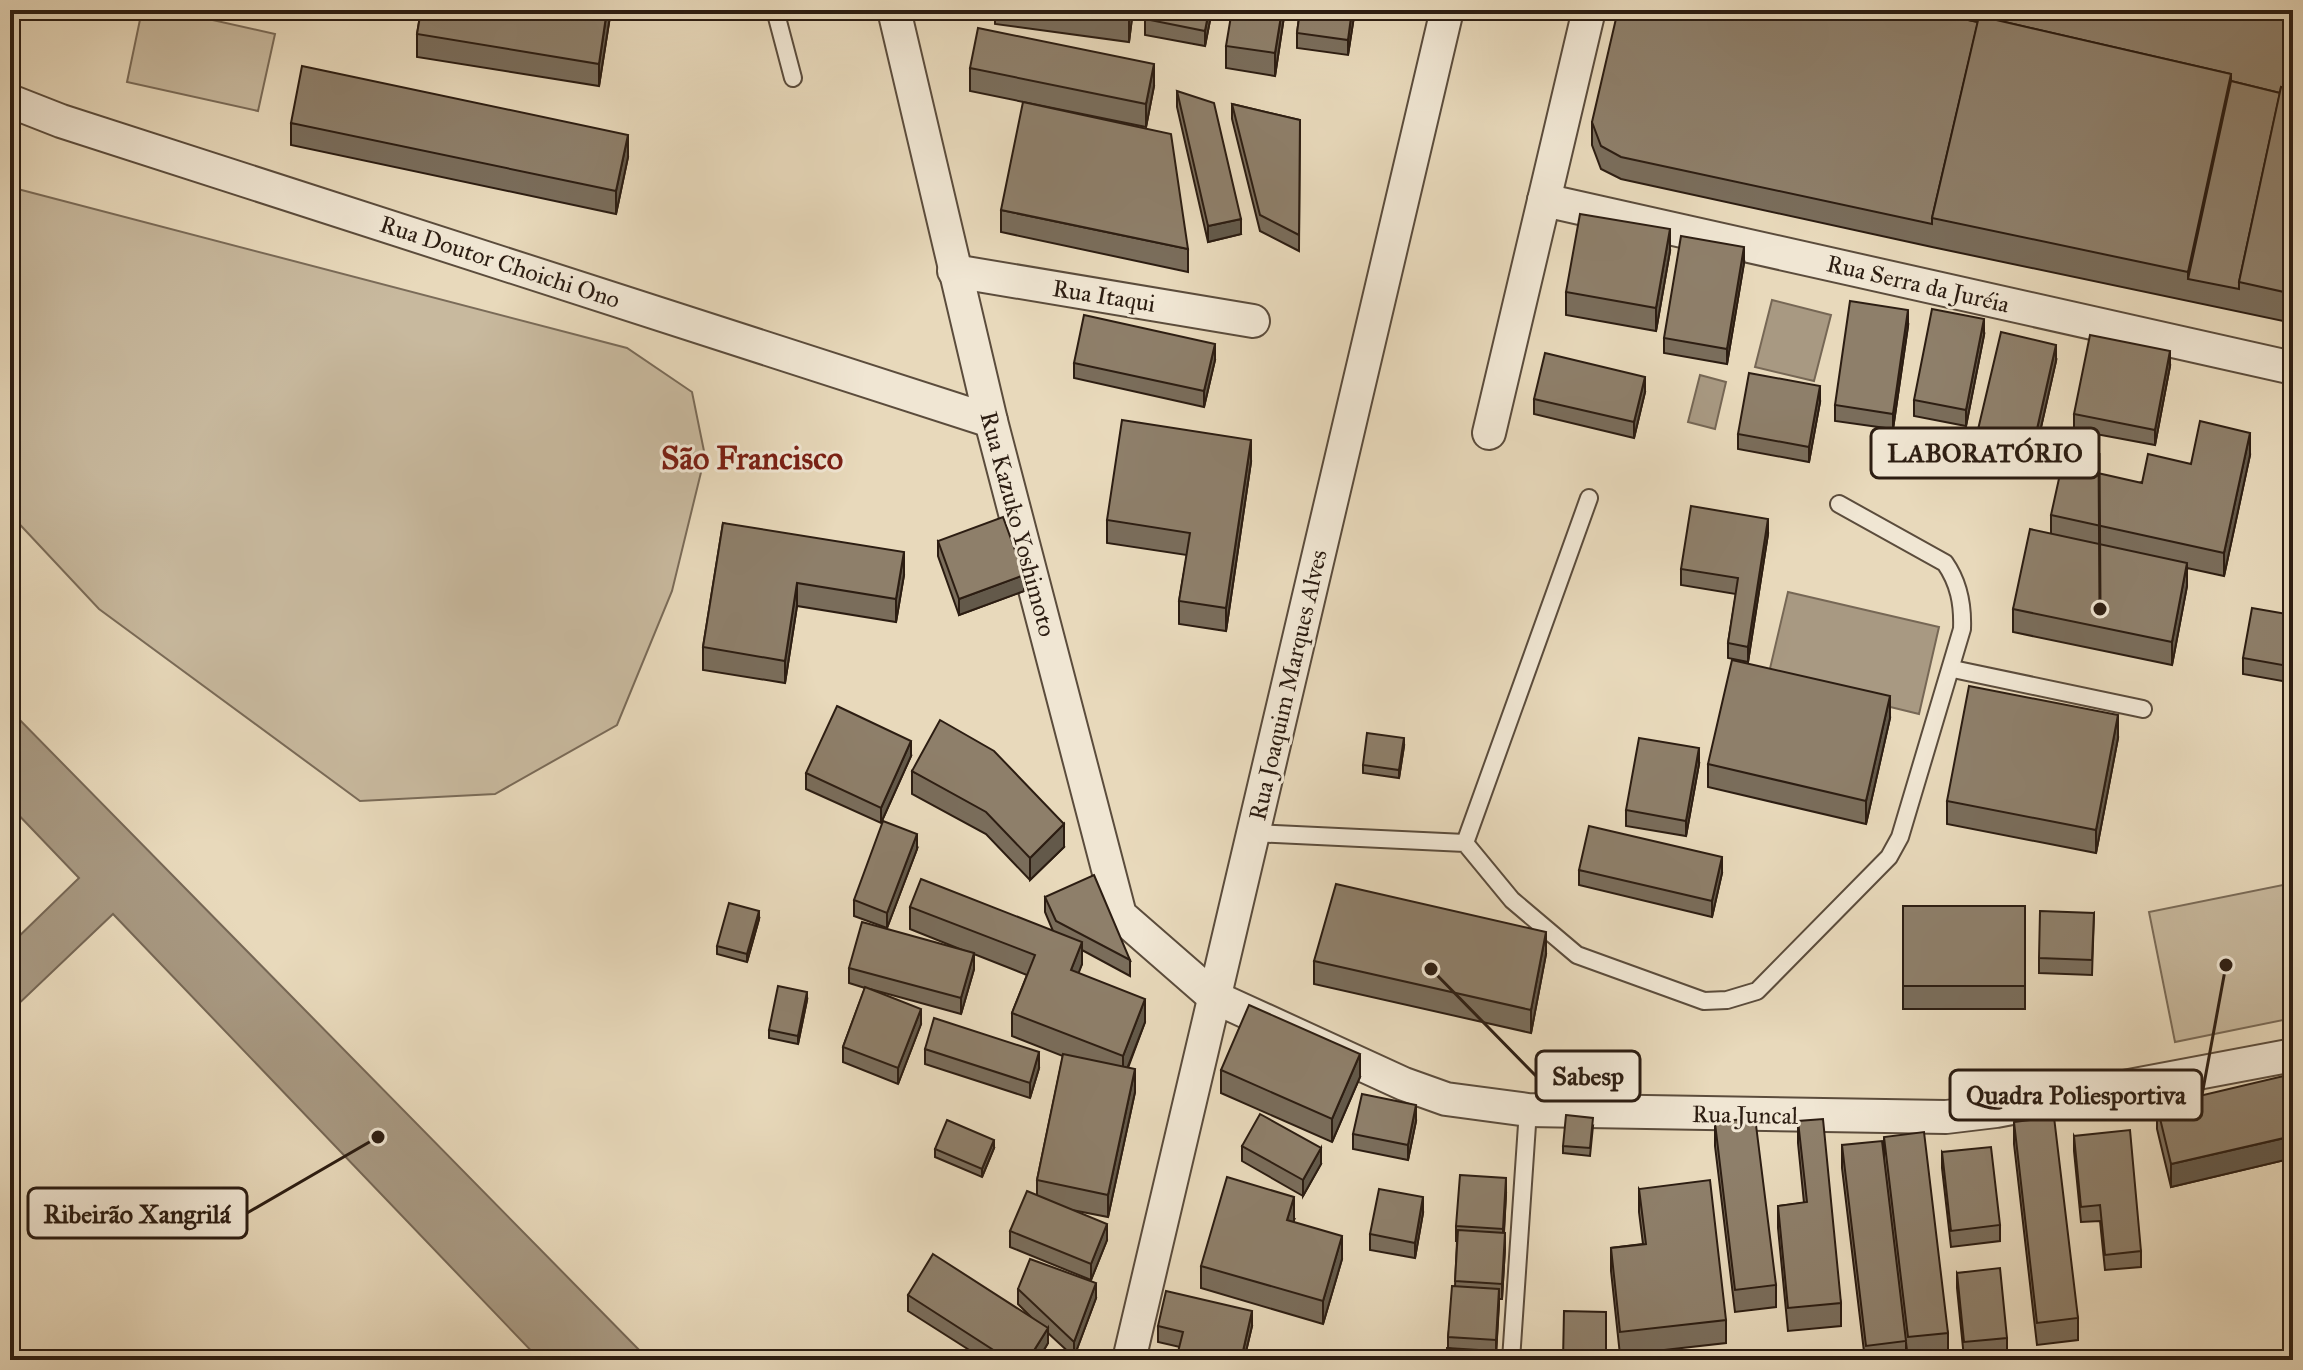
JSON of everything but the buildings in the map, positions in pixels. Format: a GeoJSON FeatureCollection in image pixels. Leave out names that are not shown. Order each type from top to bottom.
{"type":"FeatureCollection","features":[{"type":"Feature","properties":{"kind":"street","name":"Rua Kazuko Yoshimoto"},"geometry":{"type":"LineString","coordinates":[[894,10],[991,421],[1120,915],[1214,997]]}},
{"type":"Feature","properties":{"kind":"street","name":"Rua Joaquim Marques Alves"},"geometry":{"type":"LineString","coordinates":[[1129,1360],[1447,10]]}},
{"type":"Feature","properties":{"kind":"street"},"geometry":{"type":"LineString","coordinates":[[1489,433],[1589,10]]}},
{"type":"Feature","properties":{"kind":"street","name":"Rua Doutor Choichi Ono"},"geometry":{"type":"LineString","coordinates":[[10,101],[91,131],[991,421]]}},
{"type":"Feature","properties":{"kind":"street","name":"Rua Serra da Juréia"},"geometry":{"type":"LineString","coordinates":[[1544,200],[2293,368]]}},
{"type":"Feature","properties":{"kind":"street","name":"Rua Itaqui"},"geometry":{"type":"LineString","coordinates":[[954,271],[1253,321]]}},
{"type":"Feature","properties":{"kind":"street","name":"Rua Juncal"},"geometry":{"type":"LineString","coordinates":[[1214,997],[1404,1084],[1446,1099],[1528,1110],[1946,1117],[1996,1111],[2293,1055]]}},
{"type":"Feature","properties":{"kind":"lane"},"geometry":{"type":"LineString","coordinates":[[775,10],[793,78]]}},
{"type":"Feature","properties":{"kind":"lane"},"geometry":{"type":"LineString","coordinates":[[1465,843],[1589,498]]}},
{"type":"Feature","properties":{"kind":"lane"},"geometry":{"type":"LineString","coordinates":[[1253,833],[1465,843],[1512,900],[1577,955],[1704,1001],[1743,997],[1757,991],[1889,857],[1908,815],[1953,669],[1963,619],[1955,577],[1945,563],[1839,504]]}},
{"type":"Feature","properties":{"kind":"lane"},"geometry":{"type":"LineString","coordinates":[[1953,669],[2143,709]]}},
{"type":"Feature","properties":{"kind":"lane"},"geometry":{"type":"LineString","coordinates":[[1511,1360],[1528,1110]]}},
{"type":"Feature","properties":{"kind":"shaded area"},"geometry":{"type":"Polygon","coordinates":[[[142,10],[168,10],[275,34],[258,111],[127,82],[142,10]]]}},
{"type":"Feature","properties":{"kind":"shaded area"},"geometry":{"type":"Polygon","coordinates":[[[10,187],[627,348],[692,392],[705,456],[672,591],[617,725],[495,794],[360,801],[99,609],[10,514],[10,187]]]}},
{"type":"Feature","properties":{"kind":"shaded area"},"geometry":{"type":"Polygon","coordinates":[[[1772,300],[1831,315],[1814,381],[1755,367],[1772,300]]]}},
{"type":"Feature","properties":{"kind":"shaded area"},"geometry":{"type":"Polygon","coordinates":[[[1700,375],[1726,382],[1715,429],[1688,422],[1700,375]]]}},
{"type":"Feature","properties":{"kind":"shaded area"},"geometry":{"type":"Polygon","coordinates":[[[1788,592],[1939,627],[1919,714],[1768,677],[1788,592]]]}},
{"type":"Feature","properties":{"kind":"shaded area"},"geometry":{"type":"Polygon","coordinates":[[[10,710],[649,1360],[540,1360],[113,914],[10,1012],[10,945],[79,878],[10,806],[10,710]]]}},
{"type":"Feature","properties":{"kind":"shaded area"},"geometry":{"type":"Polygon","coordinates":[[[2293,883],[2293,1018],[2175,1042],[2149,912],[2293,883]]]}},
{"type":"Feature","properties":{"kind":"place","name":"LABORATÓRIO"},"geometry":{"type":"Point","coordinates":[2100,609]}},
{"type":"Feature","properties":{"kind":"place","name":"Quadra Poliesportiva"},"geometry":{"type":"Point","coordinates":[2226,965]}},
{"type":"Feature","properties":{"kind":"place","name":"Sabesp"},"geometry":{"type":"Point","coordinates":[1431,969]}},
{"type":"Feature","properties":{"kind":"place","name":"Ribeirão Xangrilá"},"geometry":{"type":"Point","coordinates":[378,1137]}},
{"type":"Feature","properties":{"kind":"district","name":"São Francisco"},"geometry":{"type":"Point","coordinates":[752,458]}}]}
